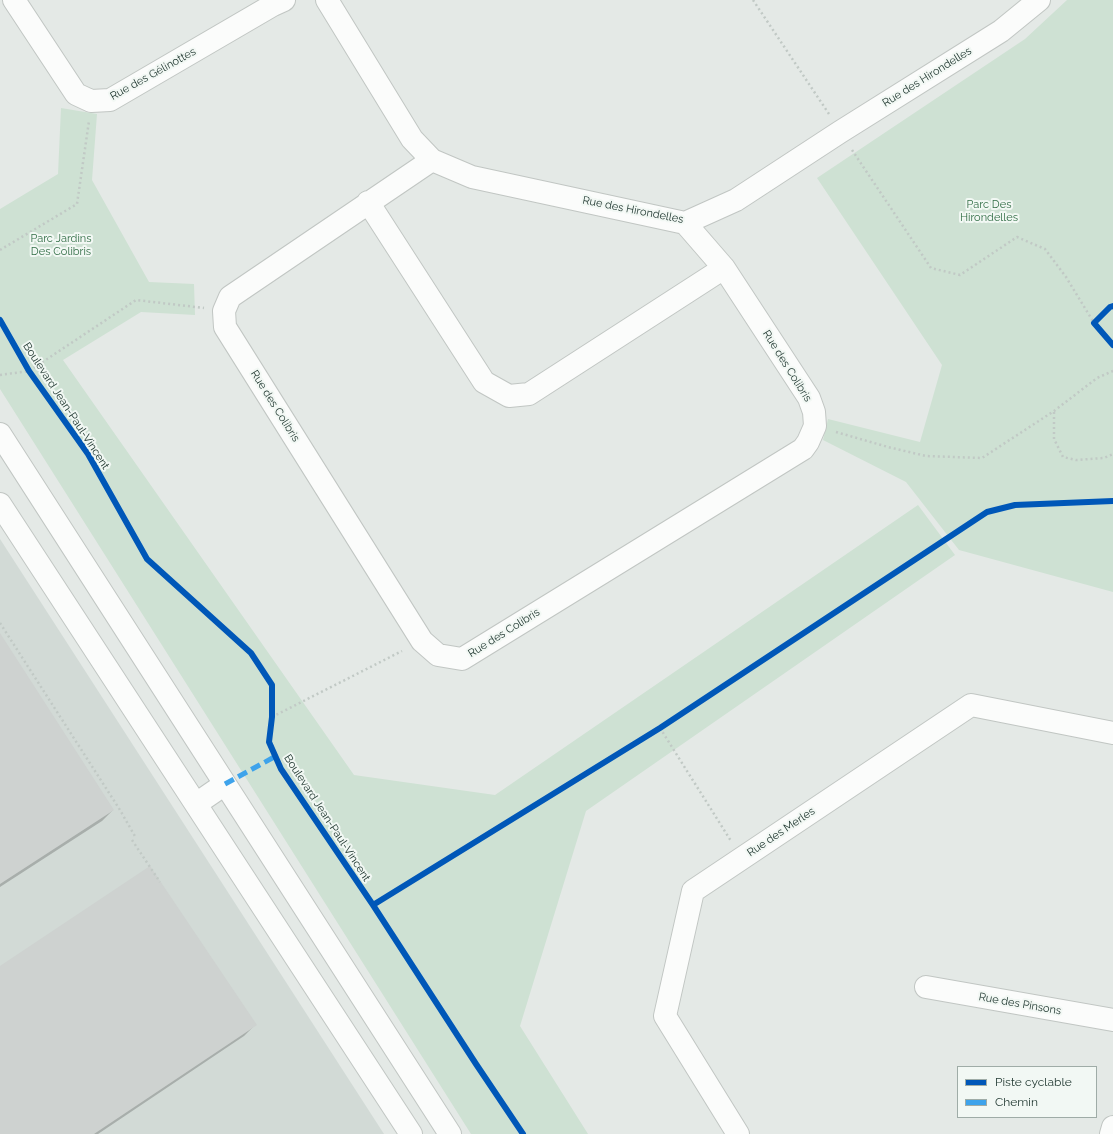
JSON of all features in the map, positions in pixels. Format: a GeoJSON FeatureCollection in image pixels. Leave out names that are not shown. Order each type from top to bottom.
{"type":"FeatureCollection","features":[{"type":"Feature","properties":{"kind":"street"},"geometry":{"type":"LineString","coordinates":[[14,0],[76,94],[91,101]]}},
{"type":"Feature","properties":{"kind":"street","name":"Rue des Hirondelles"},"geometry":{"type":"LineString","coordinates":[[327,0],[412,138],[432,160],[472,177],[685,223],[736,200],[840,132],[1001,31],[1039,0]]}},
{"type":"Feature","properties":{"kind":"street","name":"Rue des Gélinottes"},"geometry":{"type":"LineString","coordinates":[[91,101],[110,100],[275,2]]}},
{"type":"Feature","properties":{"kind":"street"},"geometry":{"type":"LineString","coordinates":[[224,311],[230,297],[432,160]]}},
{"type":"Feature","properties":{"kind":"street"},"geometry":{"type":"LineString","coordinates":[[368,202],[484,382],[508,396],[529,394],[724,268]]}},
{"type":"Feature","properties":{"kind":"street","name":"Rue des Colibris"},"geometry":{"type":"LineString","coordinates":[[224,311],[225,327],[422,641],[438,655],[462,659],[803,449],[808,442],[815,426],[814,412],[809,398],[724,268],[685,223]]}},
{"type":"Feature","properties":{"kind":"street"},"geometry":{"type":"LineString","coordinates":[[0,434],[450,1134]]}},
{"type":"Feature","properties":{"kind":"street"},"geometry":{"type":"LineString","coordinates":[[0,504],[411,1134]]}},
{"type":"Feature","properties":{"kind":"street","name":"Rue des Merles"},"geometry":{"type":"LineString","coordinates":[[738,1134],[664,1016],[693,891],[971,705],[1113,733]]}},
{"type":"Feature","properties":{"kind":"street"},"geometry":{"type":"LineString","coordinates":[[196,804],[225,784]]}},
{"type":"Feature","properties":{"kind":"street","name":"Rue des Pinsons"},"geometry":{"type":"LineString","coordinates":[[926,987],[1113,1020]]}},
{"type":"Feature","properties":{"kind":"street"},"geometry":{"type":"LineString","coordinates":[[375,1079],[406,1065]]}},
{"type":"Feature","properties":{"kind":"street"},"geometry":{"type":"LineString","coordinates":[[1111,1134],[1113,1127]]}},
{"type":"Feature","properties":{"kind":"path"},"geometry":{"type":"LineString","coordinates":[[753,0],[931,268],[960,276],[1017,237],[1045,249],[1066,277],[1098,329]]}},
{"type":"Feature","properties":{"kind":"path"},"geometry":{"type":"LineString","coordinates":[[0,250],[77,204],[91,101]]}},
{"type":"Feature","properties":{"kind":"path"},"geometry":{"type":"LineString","coordinates":[[0,375],[29,372],[136,300],[224,311]]}},
{"type":"Feature","properties":{"kind":"path"},"geometry":{"type":"LineString","coordinates":[[1094,323],[1099,318]]}},
{"type":"Feature","properties":{"kind":"path"},"geometry":{"type":"LineString","coordinates":[[815,426],[888,447],[926,456],[982,458],[1054,411],[1097,378],[1113,370]]}},
{"type":"Feature","properties":{"kind":"path"},"geometry":{"type":"LineString","coordinates":[[1054,411],[1054,439],[1063,457],[1076,460],[1104,458],[1113,454]]}},
{"type":"Feature","properties":{"kind":"path"},"geometry":{"type":"LineString","coordinates":[[0,623],[111,795],[136,838]]}},
{"type":"Feature","properties":{"kind":"path"},"geometry":{"type":"LineString","coordinates":[[272,717],[422,641]]}},
{"type":"Feature","properties":{"kind":"path"},"geometry":{"type":"LineString","coordinates":[[654,732],[667,723]]}},
{"type":"Feature","properties":{"kind":"path"},"geometry":{"type":"LineString","coordinates":[[660,728],[742,859]]}},
{"type":"Feature","properties":{"kind":"path"},"geometry":{"type":"LineString","coordinates":[[107,798],[111,795]]}},
{"type":"Feature","properties":{"kind":"path"},"geometry":{"type":"LineString","coordinates":[[132,840],[160,882]]}},
{"type":"Feature","properties":{"kind":"shaded area"},"geometry":{"type":"Polygon","coordinates":[[[0,539],[384,1134],[0,1134],[0,539]]]}},
{"type":"Feature","properties":{"kind":"green space","name":"Parc Des Hirondelles"},"geometry":{"type":"Polygon","coordinates":[[[1067,0],[1113,0],[1113,592],[959,550],[906,482],[823,440],[828,419],[920,442],[942,365],[817,178],[1025,39],[1067,0]]]}},
{"type":"Feature","properties":{"kind":"green space","name":"Parc Jardins Des Colibris"},"geometry":{"type":"Polygon","coordinates":[[[61,108],[97,114],[92,180],[149,282],[194,284],[195,315],[141,312],[63,360],[354,775],[495,795],[918,505],[955,555],[586,811],[520,1026],[588,1134],[471,1134],[0,389],[0,209],[58,174],[61,108]]]}},
{"type":"Feature","properties":{"kind":"building"},"geometry":{"type":"Polygon","coordinates":[[[0,633],[114,810],[0,884],[0,633]]]}},
{"type":"Feature","properties":{"kind":"building"},"geometry":{"type":"Polygon","coordinates":[[[150,866],[257,1025],[94,1134],[0,1134],[0,966],[150,866]]]}},
{"type":"Feature","properties":{"kind":"marked path"},"geometry":{"type":"LineString","coordinates":[[225,784],[276,756]]}},
{"type":"Feature","properties":{"kind":"cycle path"},"geometry":{"type":"LineString","coordinates":[[1113,306],[1110,307],[1094,323],[1113,345]]}},
{"type":"Feature","properties":{"kind":"cycle path","name":"Boulevard Jean-Paul-Vincent"},"geometry":{"type":"LineString","coordinates":[[0,320],[29,371],[88,454],[147,559],[251,653],[272,685],[272,717],[269,742],[281,769],[373,905],[523,1134]]}},
{"type":"Feature","properties":{"kind":"cycle path"},"geometry":{"type":"LineString","coordinates":[[373,905],[660,728],[987,512],[1015,505],[1113,501]]}}]}
